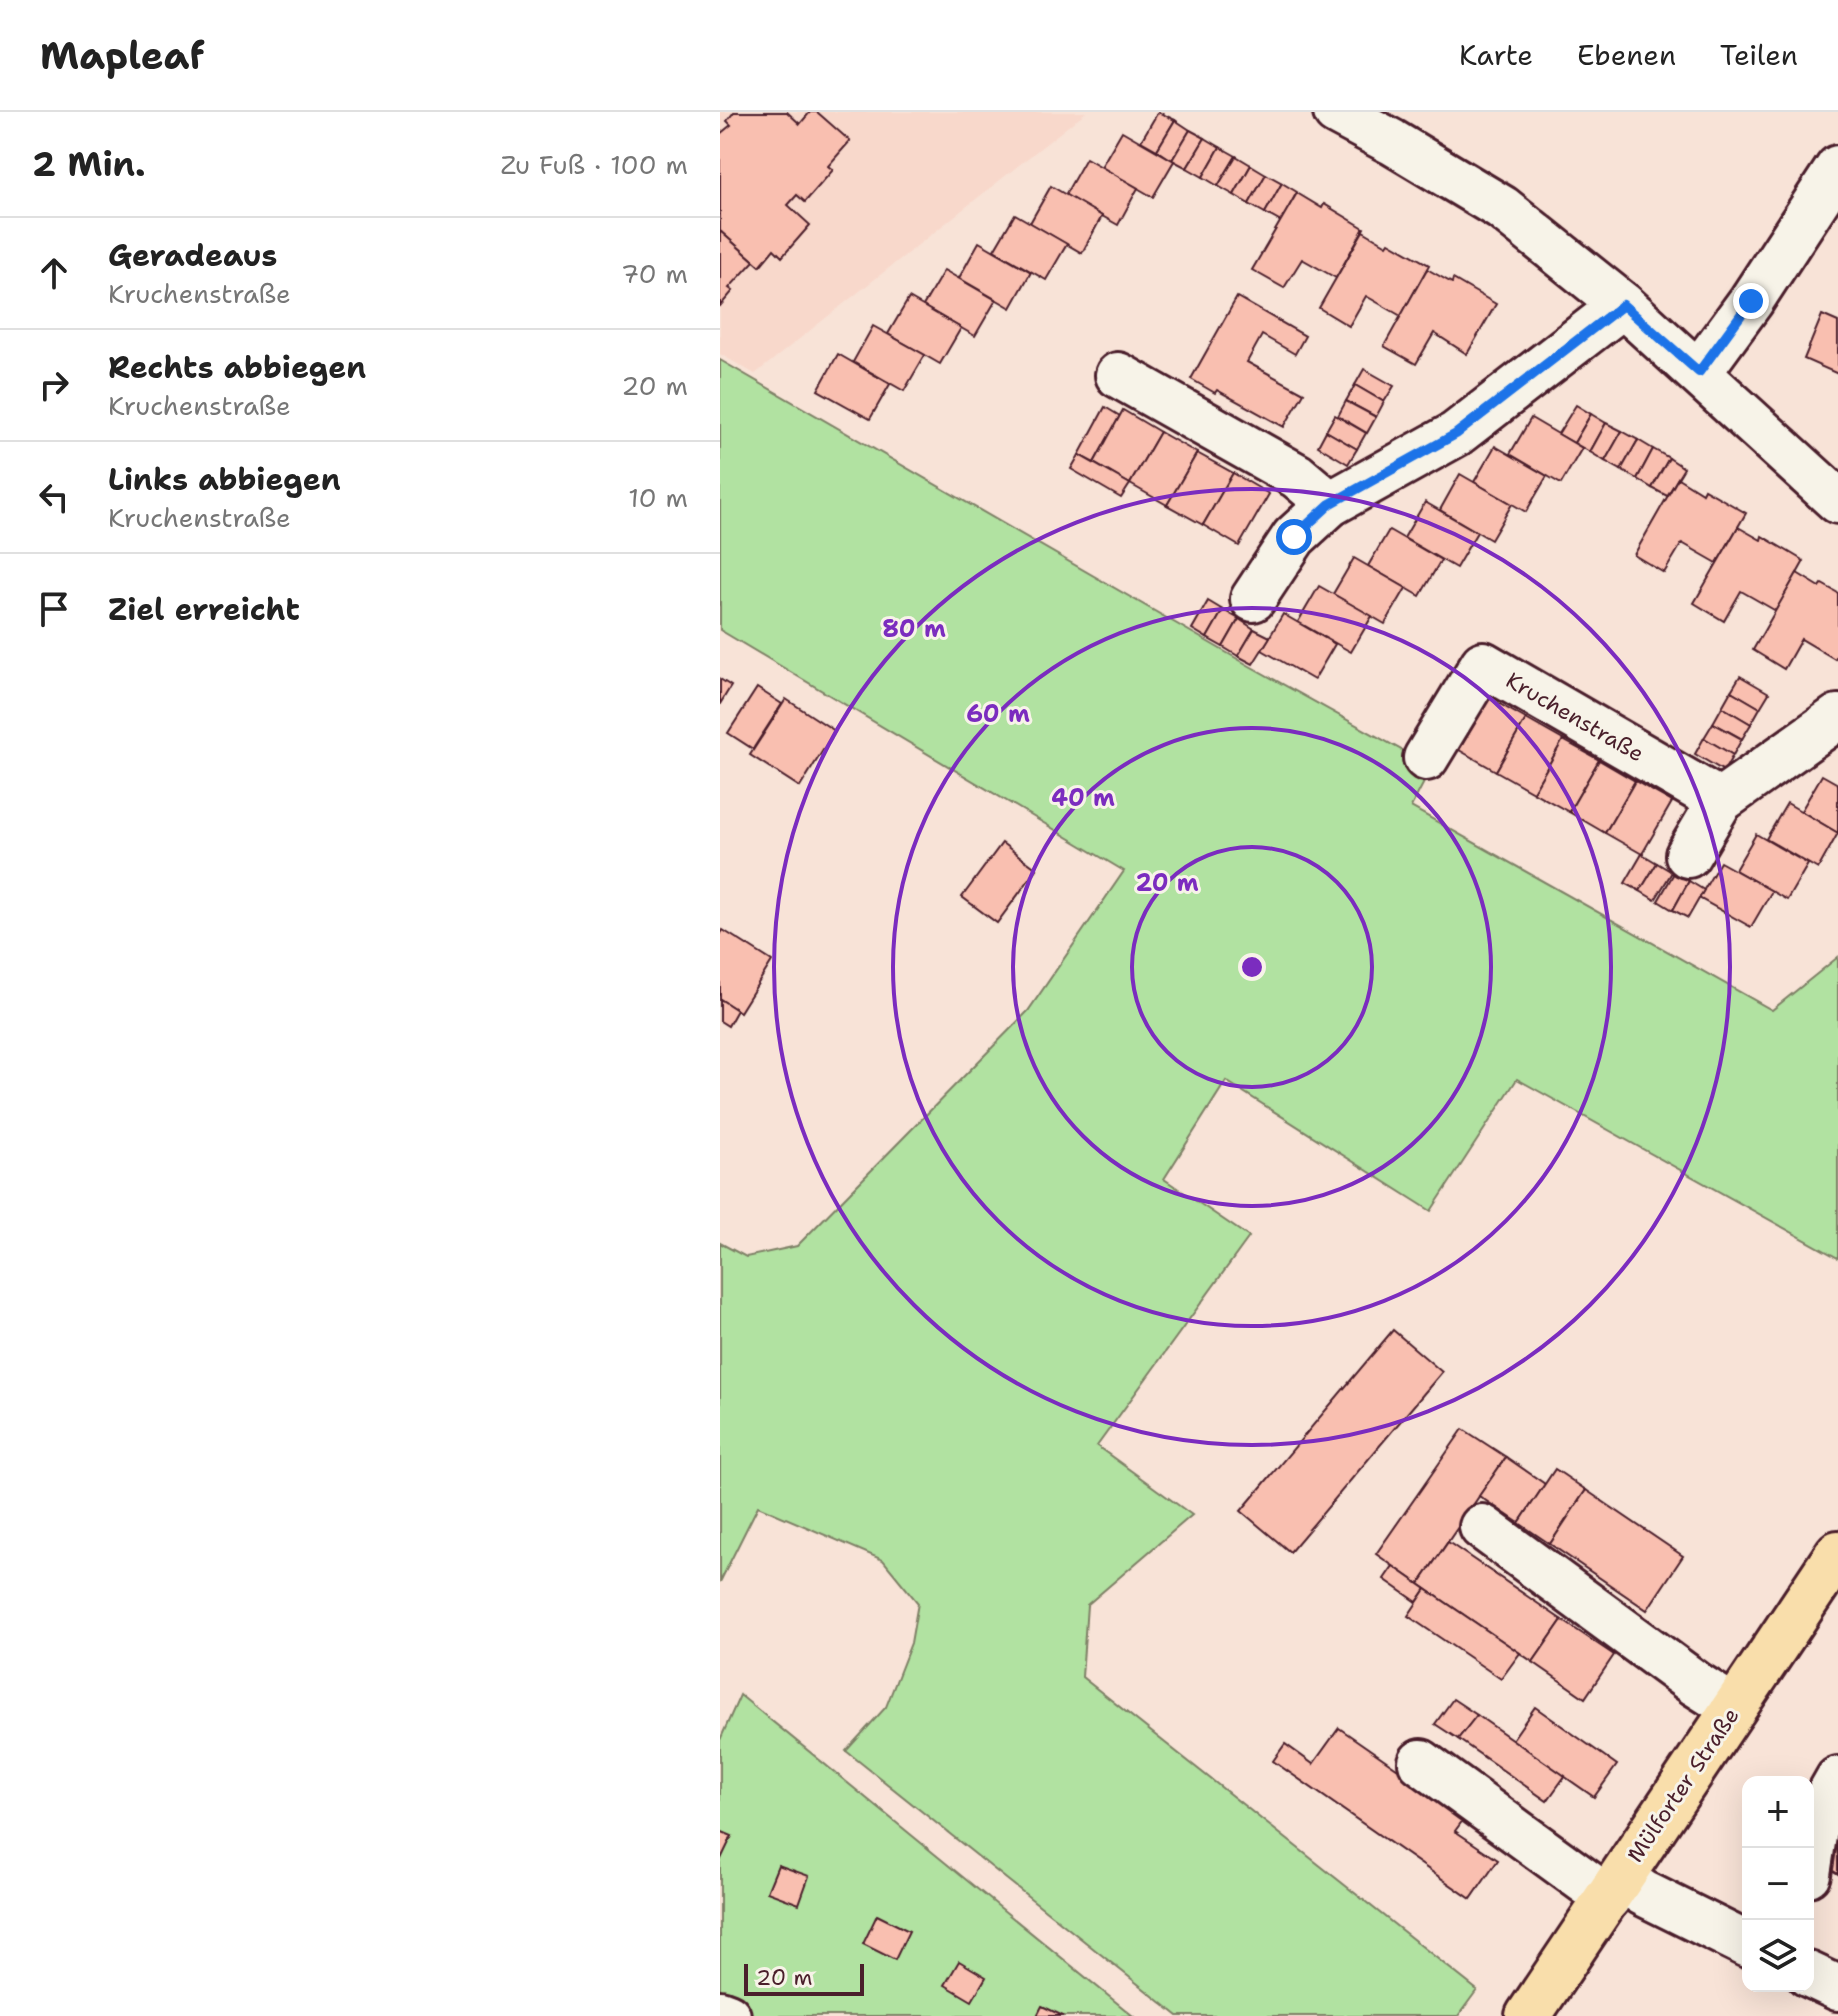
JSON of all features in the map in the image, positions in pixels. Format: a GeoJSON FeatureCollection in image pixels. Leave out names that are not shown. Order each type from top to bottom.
{"type":"FeatureCollection","features":[{"type":"Feature","properties":{"kind":"main road","name":"Mülforter Straße"},"geometry":{"type":"LineString","coordinates":[[1528,2016],[1838,1553]]}},
{"type":"Feature","properties":{"kind":"street"},"geometry":{"type":"LineString","coordinates":[[1336,112],[1502,208],[1623,305],[1838,501]]}},
{"type":"Feature","properties":{"kind":"street"},"geometry":{"type":"LineString","coordinates":[[1699,372],[1751,301],[1838,168]]}},
{"type":"Feature","properties":{"kind":"street"},"geometry":{"type":"LineString","coordinates":[[1253,599],[1294,537],[1330,504],[1456,434],[1623,305]]}},
{"type":"Feature","properties":{"kind":"street"},"geometry":{"type":"LineString","coordinates":[[1118,375],[1297,476],[1330,504]]}},
{"type":"Feature","properties":{"kind":"street","name":"Kruchenstraße"},"geometry":{"type":"LineString","coordinates":[[1426,758],[1483,664],[1720,801]]}},
{"type":"Feature","properties":{"kind":"street"},"geometry":{"type":"LineString","coordinates":[[1688,855],[1720,801],[1838,717]]}},
{"type":"Feature","properties":{"kind":"street"},"geometry":{"type":"LineString","coordinates":[[1482,1527],[1696,1684],[1734,1708]]}},
{"type":"Feature","properties":{"kind":"street"},"geometry":{"type":"LineString","coordinates":[[1421,1762],[1614,1888],[1643,1893],[1742,1942]]}},
{"type":"Feature","properties":{"kind":"street"},"geometry":{"type":"LineString","coordinates":[[1812,1848],[1817,1816],[1838,1779]]}},
{"type":"Feature","properties":{"kind":"street"},"geometry":{"type":"LineString","coordinates":[[1814,1977],[1838,1988]]}},
{"type":"Feature","properties":{"kind":"street"},"geometry":{"type":"LineString","coordinates":[[720,2013],[728,2016]]}},
{"type":"Feature","properties":{"kind":"shaded area"},"geometry":{"type":"Polygon","coordinates":[[[720,112],[1086,112],[755,374],[720,354],[720,112]]]}},
{"type":"Feature","properties":{"kind":"green space"},"geometry":{"type":"Polygon","coordinates":[[[720,360],[1248,665],[1432,767],[1411,807],[1772,1010],[1838,957],[1838,1258],[1517,1079],[1431,1211],[1226,1081],[1164,1179],[1249,1237],[1097,1446],[1192,1515],[1087,1605],[1082,1677],[1477,1990],[1458,2016],[1178,2016],[846,1751],[886,1707],[911,1643],[918,1603],[883,1560],[758,1506],[720,1582],[720,1243],[746,1257],[797,1246],[1028,1011],[1124,871],[720,630],[720,360]]]}},
{"type":"Feature","properties":{"kind":"green space"},"geometry":{"type":"Polygon","coordinates":[[[740,1695],[1133,2016],[720,2016],[720,1740],[740,1695]]]}},
{"type":"Feature","properties":{"kind":"building"},"geometry":{"type":"Polygon","coordinates":[[[734,112],[787,112],[800,124],[810,112],[817,112],[850,141],[828,166],[833,170],[805,202],[797,195],[788,205],[810,225],[782,257],[774,249],[760,266],[720,231],[720,134],[731,125],[727,121],[734,112]]]}},
{"type":"Feature","properties":{"kind":"building"},"geometry":{"type":"Polygon","coordinates":[[[1158,112],[1175,120],[1157,150],[1141,141],[1158,112]]]}},
{"type":"Feature","properties":{"kind":"building"},"geometry":{"type":"Polygon","coordinates":[[[1175,120],[1190,130],[1172,160],[1157,150],[1175,120]]]}},
{"type":"Feature","properties":{"kind":"building"},"geometry":{"type":"Polygon","coordinates":[[[1190,130],[1205,138],[1187,168],[1172,160],[1190,130]]]}},
{"type":"Feature","properties":{"kind":"building"},"geometry":{"type":"Polygon","coordinates":[[[1122,131],[1174,161],[1153,197],[1101,167],[1122,131]]]}},
{"type":"Feature","properties":{"kind":"building"},"geometry":{"type":"Polygon","coordinates":[[[1205,138],[1220,147],[1203,177],[1187,168],[1205,138]]]}},
{"type":"Feature","properties":{"kind":"building"},"geometry":{"type":"Polygon","coordinates":[[[1220,147],[1236,156],[1218,186],[1203,177],[1220,147]]]}},
{"type":"Feature","properties":{"kind":"building"},"geometry":{"type":"Polygon","coordinates":[[[1236,156],[1251,165],[1234,195],[1218,186],[1236,156]]]}},
{"type":"Feature","properties":{"kind":"building"},"geometry":{"type":"Polygon","coordinates":[[[1086,158],[1138,188],[1118,225],[1065,195],[1086,158]]]}},
{"type":"Feature","properties":{"kind":"building"},"geometry":{"type":"Polygon","coordinates":[[[1251,165],[1266,174],[1249,204],[1234,195],[1251,165]]]}},
{"type":"Feature","properties":{"kind":"building"},"geometry":{"type":"Polygon","coordinates":[[[1266,174],[1282,183],[1265,213],[1249,204],[1266,174]]]}},
{"type":"Feature","properties":{"kind":"building"},"geometry":{"type":"Polygon","coordinates":[[[1282,183],[1297,192],[1281,222],[1265,213],[1282,183]]]}},
{"type":"Feature","properties":{"kind":"building"},"geometry":{"type":"Polygon","coordinates":[[[1051,186],[1102,216],[1082,253],[1030,223],[1051,186]]]}},
{"type":"Feature","properties":{"kind":"building"},"geometry":{"type":"Polygon","coordinates":[[[1297,193],[1322,208],[1324,204],[1364,228],[1336,278],[1302,259],[1284,288],[1252,270],[1297,193]]]}},
{"type":"Feature","properties":{"kind":"building"},"geometry":{"type":"Polygon","coordinates":[[[1015,214],[1067,244],[1046,280],[994,250],[1015,214]]]}},
{"type":"Feature","properties":{"kind":"building"},"geometry":{"type":"Polygon","coordinates":[[[720,231],[754,261],[729,288],[733,291],[720,306],[720,231]]]}},
{"type":"Feature","properties":{"kind":"building"},"geometry":{"type":"Polygon","coordinates":[[[1363,231],[1429,265],[1401,316],[1366,296],[1349,326],[1319,308],[1363,231]]]}},
{"type":"Feature","properties":{"kind":"building"},"geometry":{"type":"Polygon","coordinates":[[[979,242],[1031,272],[1011,308],[959,278],[979,242]]]}},
{"type":"Feature","properties":{"kind":"building"},"geometry":{"type":"Polygon","coordinates":[[[1427,269],[1452,283],[1453,279],[1496,304],[1467,354],[1434,333],[1416,364],[1384,346],[1427,269]]]}},
{"type":"Feature","properties":{"kind":"building"},"geometry":{"type":"Polygon","coordinates":[[[944,270],[996,300],[975,336],[923,306],[944,270]]]}},
{"type":"Feature","properties":{"kind":"building"},"geometry":{"type":"Polygon","coordinates":[[[1237,297],[1305,336],[1295,354],[1262,335],[1247,362],[1304,393],[1284,427],[1191,379],[1237,297]]]}},
{"type":"Feature","properties":{"kind":"building"},"geometry":{"type":"Polygon","coordinates":[[[909,298],[961,328],[940,364],[888,334],[909,298]]]}},
{"type":"Feature","properties":{"kind":"building"},"geometry":{"type":"Polygon","coordinates":[[[1822,315],[1838,322],[1838,374],[1804,359],[1822,315]]]}},
{"type":"Feature","properties":{"kind":"building"},"geometry":{"type":"Polygon","coordinates":[[[873,326],[925,355],[904,391],[853,362],[873,326]]]}},
{"type":"Feature","properties":{"kind":"building"},"geometry":{"type":"Polygon","coordinates":[[[838,354],[890,384],[870,419],[818,390],[838,354]]]}},
{"type":"Feature","properties":{"kind":"building"},"geometry":{"type":"Polygon","coordinates":[[[1364,369],[1394,386],[1384,402],[1355,385],[1364,369]]]}},
{"type":"Feature","properties":{"kind":"building"},"geometry":{"type":"Polygon","coordinates":[[[1355,385],[1384,402],[1376,417],[1346,401],[1355,385]]]}},
{"type":"Feature","properties":{"kind":"building"},"geometry":{"type":"Polygon","coordinates":[[[1346,401],[1376,417],[1367,433],[1338,416],[1346,401]]]}},
{"type":"Feature","properties":{"kind":"building"},"geometry":{"type":"Polygon","coordinates":[[[1576,405],[1591,414],[1574,443],[1558,434],[1576,405]]]}},
{"type":"Feature","properties":{"kind":"building"},"geometry":{"type":"Polygon","coordinates":[[[1105,407],[1120,416],[1094,463],[1079,455],[1105,407]]]}},
{"type":"Feature","properties":{"kind":"building"},"geometry":{"type":"Polygon","coordinates":[[[1123,410],[1160,432],[1130,484],[1094,463],[1123,410]]]}},
{"type":"Feature","properties":{"kind":"building"},"geometry":{"type":"Polygon","coordinates":[[[1591,414],[1606,423],[1590,452],[1574,443],[1591,414]]]}},
{"type":"Feature","properties":{"kind":"building"},"geometry":{"type":"Polygon","coordinates":[[[1335,415],[1366,433],[1357,449],[1326,431],[1335,415]]]}},
{"type":"Feature","properties":{"kind":"building"},"geometry":{"type":"Polygon","coordinates":[[[1531,418],[1582,448],[1561,484],[1510,454],[1531,418]]]}},
{"type":"Feature","properties":{"kind":"building"},"geometry":{"type":"Polygon","coordinates":[[[1606,423],[1622,431],[1605,461],[1590,452],[1606,423]]]}},
{"type":"Feature","properties":{"kind":"building"},"geometry":{"type":"Polygon","coordinates":[[[1326,431],[1357,449],[1348,464],[1318,446],[1326,431]]]}},
{"type":"Feature","properties":{"kind":"building"},"geometry":{"type":"Polygon","coordinates":[[[1622,431],[1638,440],[1621,470],[1605,461],[1622,431]]]}},
{"type":"Feature","properties":{"kind":"building"},"geometry":{"type":"Polygon","coordinates":[[[1160,432],[1197,453],[1167,505],[1130,484],[1160,432]]]}},
{"type":"Feature","properties":{"kind":"building"},"geometry":{"type":"Polygon","coordinates":[[[1638,440],[1653,449],[1637,479],[1621,470],[1638,440]]]}},
{"type":"Feature","properties":{"kind":"building"},"geometry":{"type":"Polygon","coordinates":[[[1495,446],[1547,476],[1526,512],[1474,482],[1495,446]]]}},
{"type":"Feature","properties":{"kind":"building"},"geometry":{"type":"Polygon","coordinates":[[[1653,449],[1669,458],[1652,488],[1637,479],[1653,449]]]}},
{"type":"Feature","properties":{"kind":"building"},"geometry":{"type":"Polygon","coordinates":[[[1197,453],[1233,473],[1203,525],[1167,505],[1197,453]]]}},
{"type":"Feature","properties":{"kind":"building"},"geometry":{"type":"Polygon","coordinates":[[[1079,455],[1130,484],[1121,498],[1071,469],[1079,455]]]}},
{"type":"Feature","properties":{"kind":"building"},"geometry":{"type":"Polygon","coordinates":[[[1669,458],[1684,468],[1667,496],[1652,488],[1669,458]]]}},
{"type":"Feature","properties":{"kind":"building"},"geometry":{"type":"Polygon","coordinates":[[[1233,473],[1269,494],[1239,546],[1203,525],[1233,473]]]}},
{"type":"Feature","properties":{"kind":"building"},"geometry":{"type":"Polygon","coordinates":[[[1460,474],[1512,504],[1491,540],[1440,510],[1460,474]]]}},
{"type":"Feature","properties":{"kind":"building"},"geometry":{"type":"Polygon","coordinates":[[[1678,478],[1746,513],[1717,563],[1682,543],[1664,573],[1634,555],[1678,478]]]}},
{"type":"Feature","properties":{"kind":"building"},"geometry":{"type":"Polygon","coordinates":[[[1425,502],[1477,532],[1456,568],[1404,538],[1425,502]]]}},
{"type":"Feature","properties":{"kind":"building"},"geometry":{"type":"Polygon","coordinates":[[[1738,527],[1761,540],[1762,536],[1804,561],[1776,611],[1741,591],[1724,621],[1694,603],[1738,527]]]}},
{"type":"Feature","properties":{"kind":"building"},"geometry":{"type":"Polygon","coordinates":[[[1389,530],[1441,560],[1420,596],[1368,566],[1389,530]]]}},
{"type":"Feature","properties":{"kind":"building"},"geometry":{"type":"Polygon","coordinates":[[[1354,558],[1406,588],[1385,624],[1333,594],[1354,558]]]}},
{"type":"Feature","properties":{"kind":"building"},"geometry":{"type":"Polygon","coordinates":[[[1797,573],[1820,587],[1822,584],[1838,593],[1838,653],[1835,659],[1801,639],[1784,669],[1753,650],[1797,573]]]}},
{"type":"Feature","properties":{"kind":"building"},"geometry":{"type":"Polygon","coordinates":[[[1319,586],[1372,616],[1351,652],[1298,622],[1319,586]]]}},
{"type":"Feature","properties":{"kind":"building"},"geometry":{"type":"Polygon","coordinates":[[[1208,601],[1223,610],[1207,638],[1192,629],[1208,601]]]}},
{"type":"Feature","properties":{"kind":"building"},"geometry":{"type":"Polygon","coordinates":[[[1223,610],[1239,619],[1223,647],[1207,638],[1223,610]]]}},
{"type":"Feature","properties":{"kind":"building"},"geometry":{"type":"Polygon","coordinates":[[[1283,614],[1335,644],[1314,680],[1262,650],[1283,614]]]}},
{"type":"Feature","properties":{"kind":"building"},"geometry":{"type":"Polygon","coordinates":[[[1239,619],[1254,629],[1238,656],[1223,647],[1239,619]]]}},
{"type":"Feature","properties":{"kind":"building"},"geometry":{"type":"Polygon","coordinates":[[[1254,629],[1270,637],[1253,664],[1238,656],[1254,629]]]}},
{"type":"Feature","properties":{"kind":"building"},"geometry":{"type":"Polygon","coordinates":[[[1740,676],[1769,693],[1760,708],[1731,691],[1740,676]]]}},
{"type":"Feature","properties":{"kind":"building"},"geometry":{"type":"Polygon","coordinates":[[[720,679],[731,686],[720,704],[720,679]]]}},
{"type":"Feature","properties":{"kind":"building"},"geometry":{"type":"Polygon","coordinates":[[[757,688],[782,704],[753,749],[728,733],[757,688]]]}},
{"type":"Feature","properties":{"kind":"building"},"geometry":{"type":"Polygon","coordinates":[[[1731,691],[1760,708],[1751,724],[1722,707],[1731,691]]]}},
{"type":"Feature","properties":{"kind":"building"},"geometry":{"type":"Polygon","coordinates":[[[1489,698],[1526,719],[1496,771],[1459,750],[1489,698]]]}},
{"type":"Feature","properties":{"kind":"building"},"geometry":{"type":"Polygon","coordinates":[[[786,699],[835,731],[800,787],[750,755],[786,699]]]}},
{"type":"Feature","properties":{"kind":"building"},"geometry":{"type":"Polygon","coordinates":[[[1722,707],[1751,724],[1742,739],[1713,723],[1722,707]]]}},
{"type":"Feature","properties":{"kind":"building"},"geometry":{"type":"Polygon","coordinates":[[[1526,719],[1563,740],[1533,792],[1496,771],[1526,719]]]}},
{"type":"Feature","properties":{"kind":"building"},"geometry":{"type":"Polygon","coordinates":[[[1713,723],[1742,739],[1733,755],[1704,738],[1713,723]]]}},
{"type":"Feature","properties":{"kind":"building"},"geometry":{"type":"Polygon","coordinates":[[[1704,738],[1733,755],[1724,771],[1695,754],[1704,738]]]}},
{"type":"Feature","properties":{"kind":"building"},"geometry":{"type":"Polygon","coordinates":[[[1563,740],[1599,760],[1569,812],[1533,792],[1563,740]]]}},
{"type":"Feature","properties":{"kind":"building"},"geometry":{"type":"Polygon","coordinates":[[[1599,760],[1635,781],[1605,833],[1569,812],[1599,760]]]}},
{"type":"Feature","properties":{"kind":"building"},"geometry":{"type":"Polygon","coordinates":[[[1822,775],[1838,784],[1838,833],[1801,811],[1822,775]]]}},
{"type":"Feature","properties":{"kind":"building"},"geometry":{"type":"Polygon","coordinates":[[[1635,781],[1672,802],[1642,854],[1605,833],[1635,781]]]}},
{"type":"Feature","properties":{"kind":"building"},"geometry":{"type":"Polygon","coordinates":[[[1787,803],[1838,833],[1818,869],[1766,839],[1787,803]]]}},
{"type":"Feature","properties":{"kind":"building"},"geometry":{"type":"Polygon","coordinates":[[[1756,834],[1808,864],[1787,900],[1735,870],[1756,834]]]}},
{"type":"Feature","properties":{"kind":"building"},"geometry":{"type":"Polygon","coordinates":[[[1002,843],[1037,869],[997,923],[962,897],[1002,843]]]}},
{"type":"Feature","properties":{"kind":"building"},"geometry":{"type":"Polygon","coordinates":[[[1642,854],[1657,863],[1640,891],[1625,883],[1642,854]]]}},
{"type":"Feature","properties":{"kind":"building"},"geometry":{"type":"Polygon","coordinates":[[[1720,862],[1772,891],[1751,927],[1699,898],[1720,862]]]}},
{"type":"Feature","properties":{"kind":"building"},"geometry":{"type":"Polygon","coordinates":[[[1657,863],[1672,872],[1655,900],[1640,891],[1657,863]]]}},
{"type":"Feature","properties":{"kind":"building"},"geometry":{"type":"Polygon","coordinates":[[[1674,873],[1689,881],[1673,910],[1658,901],[1674,873]]]}},
{"type":"Feature","properties":{"kind":"building"},"geometry":{"type":"Polygon","coordinates":[[[1689,881],[1704,890],[1688,918],[1673,910],[1689,881]]]}},
{"type":"Feature","properties":{"kind":"building"},"geometry":{"type":"Polygon","coordinates":[[[723,930],[772,961],[740,1012],[720,999],[720,935],[723,930]]]}},
{"type":"Feature","properties":{"kind":"building"},"geometry":{"type":"Polygon","coordinates":[[[720,999],[737,1010],[728,1026],[720,1021],[720,999]]]}},
{"type":"Feature","properties":{"kind":"building"},"geometry":{"type":"Polygon","coordinates":[[[1393,1330],[1442,1372],[1290,1552],[1241,1511],[1393,1330]]]}},
{"type":"Feature","properties":{"kind":"building"},"geometry":{"type":"Polygon","coordinates":[[[1463,1429],[1506,1457],[1419,1584],[1376,1554],[1463,1429]]]}},
{"type":"Feature","properties":{"kind":"building"},"geometry":{"type":"Polygon","coordinates":[[[1506,1457],[1545,1484],[1519,1523],[1479,1496],[1506,1457]]]}},
{"type":"Feature","properties":{"kind":"building"},"geometry":{"type":"Polygon","coordinates":[[[1555,1469],[1586,1490],[1550,1544],[1519,1523],[1555,1469]]]}},
{"type":"Feature","properties":{"kind":"building"},"geometry":{"type":"Polygon","coordinates":[[[1586,1490],[1683,1556],[1647,1610],[1550,1544],[1586,1490]]]}},
{"type":"Feature","properties":{"kind":"building"},"geometry":{"type":"Polygon","coordinates":[[[1448,1542],[1562,1620],[1533,1662],[1419,1584],[1448,1542]]]}},
{"type":"Feature","properties":{"kind":"building"},"geometry":{"type":"Polygon","coordinates":[[[1393,1566],[1426,1589],[1417,1602],[1384,1579],[1393,1566]]]}},
{"type":"Feature","properties":{"kind":"building"},"geometry":{"type":"Polygon","coordinates":[[[1426,1589],[1520,1653],[1501,1679],[1408,1616],[1426,1589]]]}},
{"type":"Feature","properties":{"kind":"building"},"geometry":{"type":"Polygon","coordinates":[[[1562,1620],[1614,1655],[1585,1698],[1533,1662],[1562,1620]]]}},
{"type":"Feature","properties":{"kind":"building"},"geometry":{"type":"Polygon","coordinates":[[[1453,1699],[1477,1715],[1458,1739],[1435,1724],[1453,1699]]]}},
{"type":"Feature","properties":{"kind":"building"},"geometry":{"type":"Polygon","coordinates":[[[1535,1707],[1617,1765],[1594,1797],[1512,1740],[1535,1707]]]}},
{"type":"Feature","properties":{"kind":"building"},"geometry":{"type":"Polygon","coordinates":[[[1477,1715],[1565,1776],[1547,1801],[1458,1739],[1477,1715]]]}},
{"type":"Feature","properties":{"kind":"building"},"geometry":{"type":"Polygon","coordinates":[[[1339,1728],[1466,1816],[1455,1831],[1498,1860],[1471,1899],[1273,1761],[1285,1744],[1313,1764],[1339,1728]]]}},
{"type":"Feature","properties":{"kind":"building"},"geometry":{"type":"Polygon","coordinates":[[[720,1831],[732,1836],[720,1861],[720,1831]]]}},
{"type":"Feature","properties":{"kind":"building"},"geometry":{"type":"Polygon","coordinates":[[[1838,1843],[1838,1874],[1824,1865],[1838,1843]]]}},
{"type":"Feature","properties":{"kind":"building"},"geometry":{"type":"Polygon","coordinates":[[[778,1865],[809,1876],[799,1904],[767,1892],[778,1865]]]}},
{"type":"Feature","properties":{"kind":"building"},"geometry":{"type":"Polygon","coordinates":[[[877,1915],[909,1931],[895,1960],[863,1944],[877,1915]]]}},
{"type":"Feature","properties":{"kind":"building"},"geometry":{"type":"Polygon","coordinates":[[[959,1961],[986,1977],[972,2001],[945,1985],[959,1961]]]}},
{"type":"Feature","properties":{"kind":"building"},"geometry":{"type":"Polygon","coordinates":[[[1042,2006],[1063,2016],[1037,2016],[1042,2006]]]}},
{"type":"Feature","properties":{"kind":"route"},"geometry":{"type":"LineString","coordinates":[[1294,537],[1330,504],[1456,434],[1623,305],[1699,372],[1751,301]]}}]}
